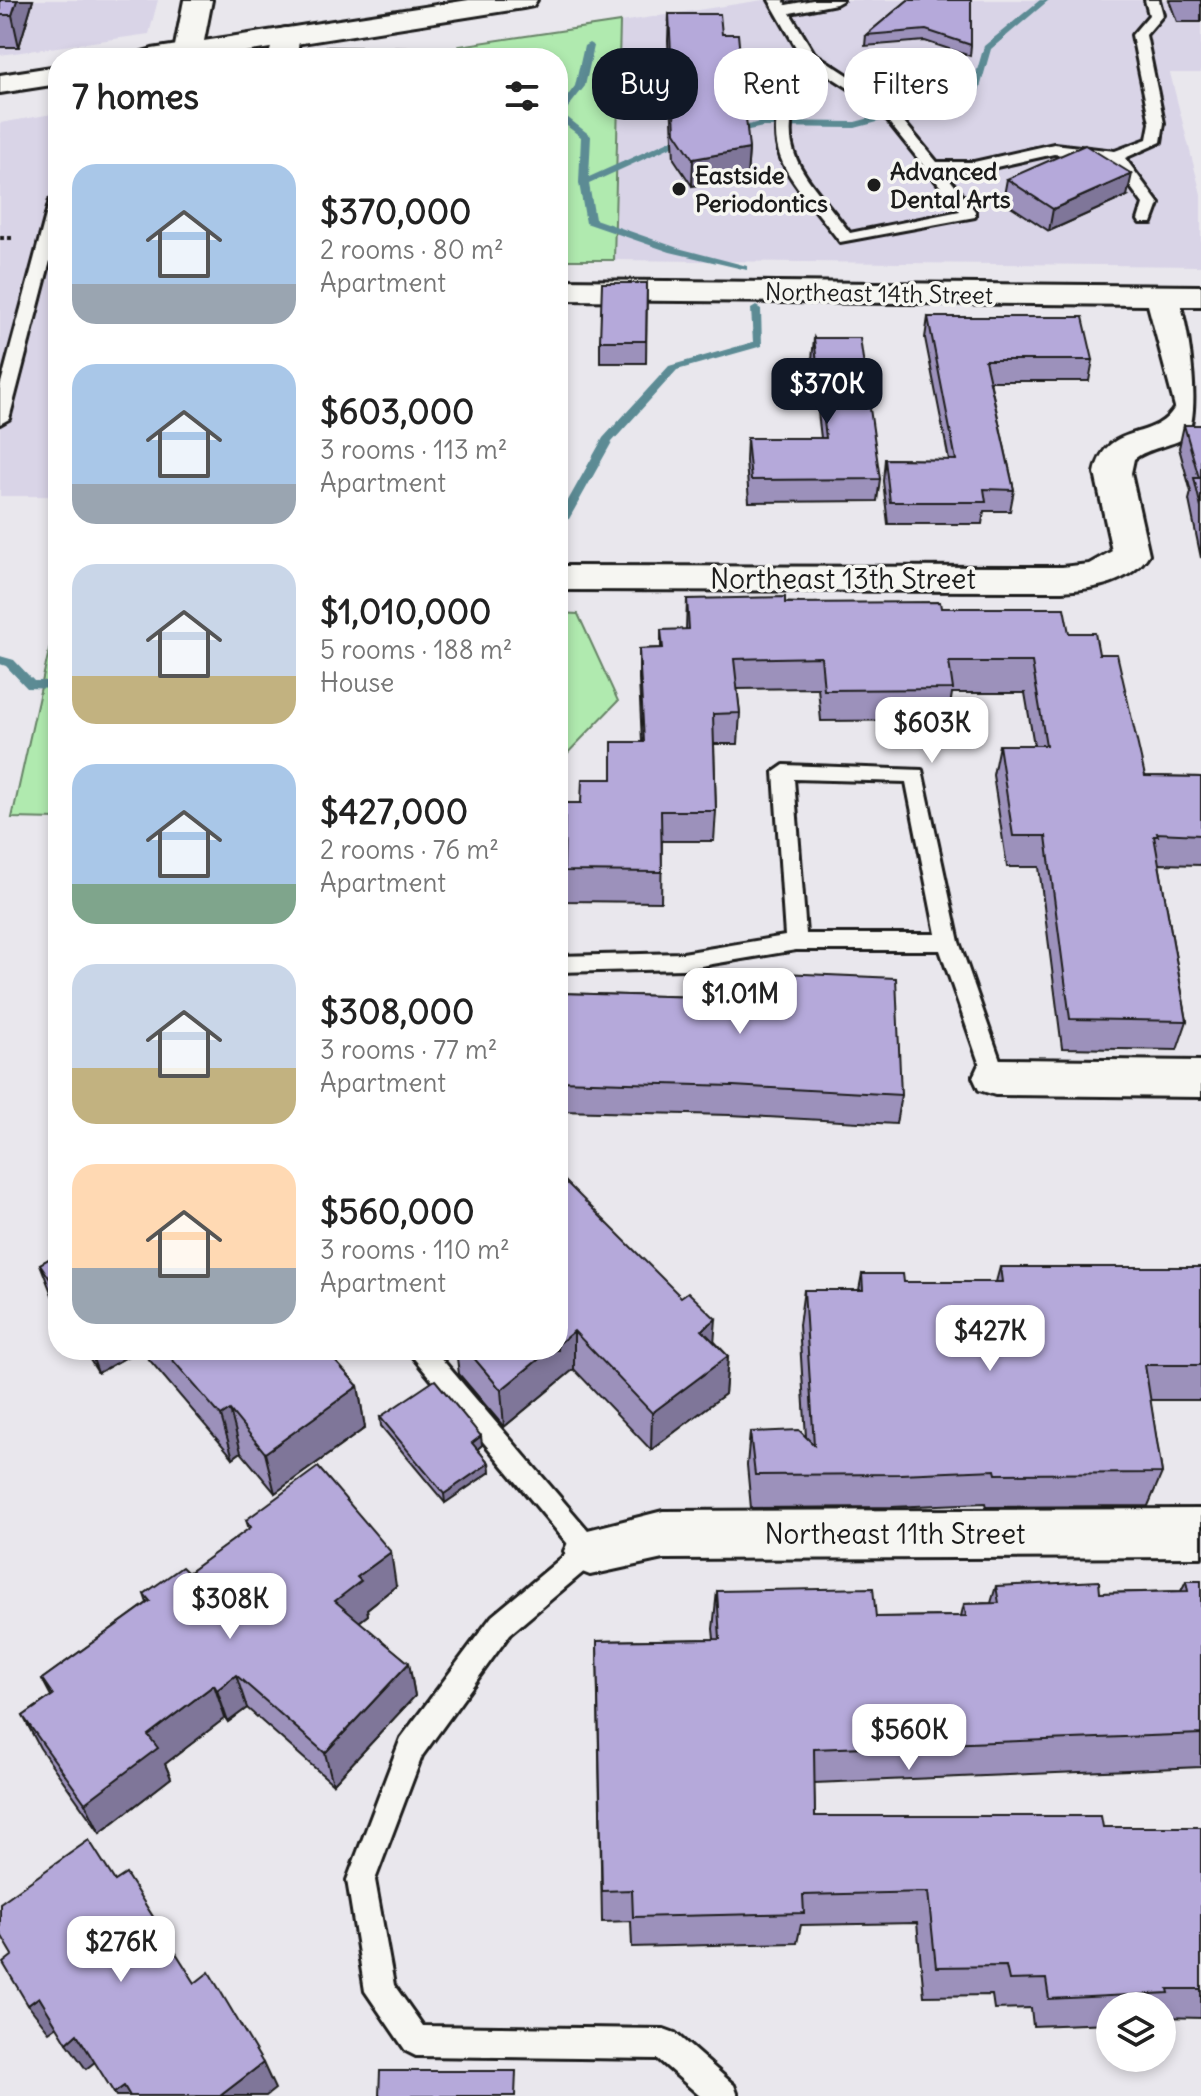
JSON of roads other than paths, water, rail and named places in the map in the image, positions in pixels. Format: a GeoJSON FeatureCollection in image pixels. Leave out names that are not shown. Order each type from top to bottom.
{"type":"FeatureCollection","features":[{"type":"Feature","properties":{"kind":"street"},"geometry":{"type":"LineString","coordinates":[[189,48],[198,0]]}},
{"type":"Feature","properties":{"kind":"street"},"geometry":{"type":"LineString","coordinates":[[260,48],[284,47],[523,0]]}},
{"type":"Feature","properties":{"kind":"street"},"geometry":{"type":"LineString","coordinates":[[0,84],[48,77]]}},
{"type":"Feature","properties":{"kind":"street","name":"Northeast 14th Street"},"geometry":{"type":"LineString","coordinates":[[568,290],[1201,296]]}},
{"type":"Feature","properties":{"kind":"street","name":"Northeast 13th Street"},"geometry":{"type":"LineString","coordinates":[[568,578],[1091,578],[1124,561],[1131,554],[1113,473],[1118,452],[1176,429],[1192,407],[1162,296]]}},
{"type":"Feature","properties":{"kind":"street"},"geometry":{"type":"LineString","coordinates":[[995,1077],[1201,1079]]}},
{"type":"Feature","properties":{"kind":"street","name":"Northeast 11th Street"},"geometry":{"type":"LineString","coordinates":[[590,1551],[663,1535],[1201,1533]]}},
{"type":"Feature","properties":{"kind":"lane"},"geometry":{"type":"LineString","coordinates":[[803,48],[778,5],[836,0]]}},
{"type":"Feature","properties":{"kind":"lane"},"geometry":{"type":"LineString","coordinates":[[932,167],[974,167],[1054,149],[1116,156],[1154,142],[1157,123],[1139,35],[1156,15],[1152,0]]}},
{"type":"Feature","properties":{"kind":"lane"},"geometry":{"type":"LineString","coordinates":[[786,120],[784,155],[846,239],[970,214],[880,102],[828,69]]}},
{"type":"Feature","properties":{"kind":"lane"},"geometry":{"type":"LineString","coordinates":[[1116,156],[1151,204],[1146,220]]}},
{"type":"Feature","properties":{"kind":"lane"},"geometry":{"type":"LineString","coordinates":[[0,419],[48,238]]}},
{"type":"Feature","properties":{"kind":"lane"},"geometry":{"type":"LineString","coordinates":[[796,942],[784,772],[915,775],[948,942],[995,1077]]}},
{"type":"Feature","properties":{"kind":"lane"},"geometry":{"type":"LineString","coordinates":[[568,964],[683,961],[796,942],[948,942]]}},
{"type":"Feature","properties":{"kind":"lane"},"geometry":{"type":"LineString","coordinates":[[428,1360],[590,1551],[501,1625],[411,1748],[361,1880],[380,1991],[416,2041],[664,2044],[723,2096]]}},
{"type":"Feature","properties":{"kind":"waterway"},"geometry":{"type":"LineString","coordinates":[[730,131],[763,124],[855,125],[975,93],[987,48],[1045,0]]}},
{"type":"Feature","properties":{"kind":"waterway"},"geometry":{"type":"LineString","coordinates":[[568,102],[580,86],[589,46]]}},
{"type":"Feature","properties":{"kind":"waterway"},"geometry":{"type":"LineString","coordinates":[[568,122],[586,136],[584,183]]}},
{"type":"Feature","properties":{"kind":"waterway"},"geometry":{"type":"LineString","coordinates":[[584,183],[674,142],[690,139]]}},
{"type":"Feature","properties":{"kind":"waterway"},"geometry":{"type":"LineString","coordinates":[[584,183],[590,221],[674,250],[743,268]]}},
{"type":"Feature","properties":{"kind":"waterway"},"geometry":{"type":"LineString","coordinates":[[568,511],[607,440],[673,368],[758,344],[756,309]]}},
{"type":"Feature","properties":{"kind":"waterway"},"geometry":{"type":"LineString","coordinates":[[0,660],[10,663],[31,685],[48,685]]}},
{"type":"Feature","properties":{"kind":"place","name":"Advanced Dental Arts"},"geometry":{"type":"Point","coordinates":[874,185]}},
{"type":"Feature","properties":{"kind":"place","name":"Eastside Periodontics"},"geometry":{"type":"Point","coordinates":[679,189]}}]}
